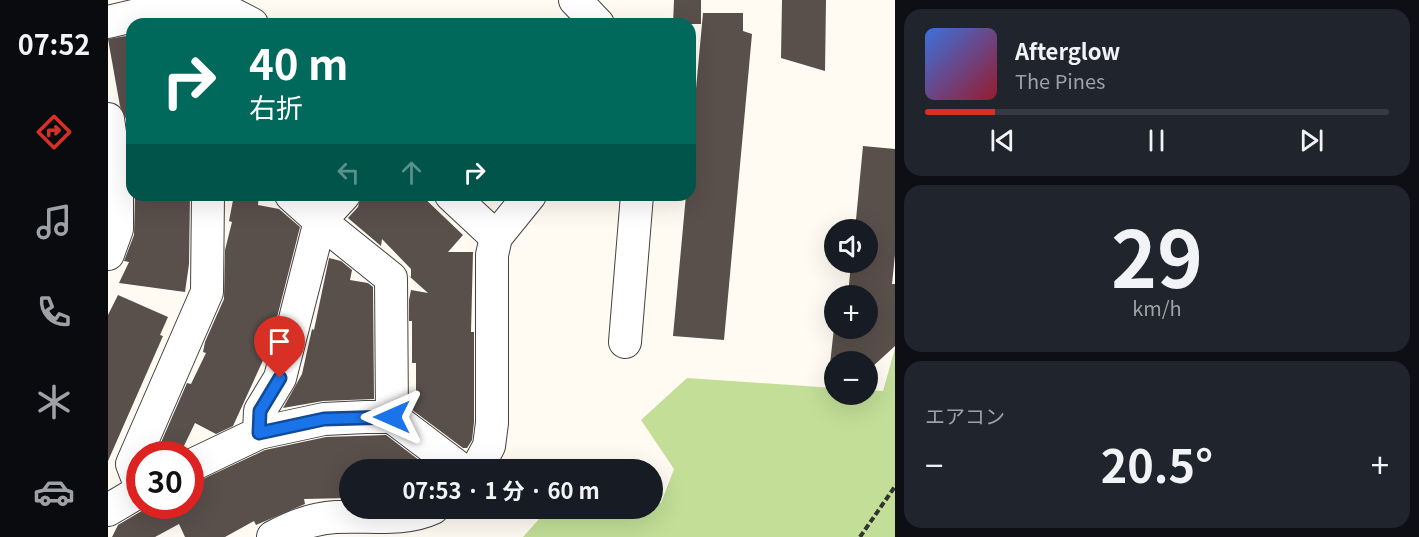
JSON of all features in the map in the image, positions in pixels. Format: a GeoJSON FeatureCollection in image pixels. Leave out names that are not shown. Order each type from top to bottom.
{"type":"FeatureCollection","features":[{"type":"Feature","properties":{"kind":"street"},"geometry":{"type":"LineString","coordinates":[[575,0],[592,18]]}},
{"type":"Feature","properties":{"kind":"street"},"geometry":{"type":"LineString","coordinates":[[108,22],[171,7],[223,9],[240,18]]}},
{"type":"Feature","properties":{"kind":"street"},"geometry":{"type":"LineString","coordinates":[[108,254],[117,229],[116,122]]}},
{"type":"Feature","properties":{"kind":"street"},"geometry":{"type":"LineString","coordinates":[[142,441],[207,292],[208,201]]}},
{"type":"Feature","properties":{"kind":"street"},"geometry":{"type":"LineString","coordinates":[[298,201],[391,278],[392,417]]}},
{"type":"Feature","properties":{"kind":"street"},"geometry":{"type":"LineString","coordinates":[[259,433],[260,411],[280,378],[320,221],[338,201]]}},
{"type":"Feature","properties":{"kind":"street"},"geometry":{"type":"LineString","coordinates":[[457,201],[496,237]]}},
{"type":"Feature","properties":{"kind":"street"},"geometry":{"type":"LineString","coordinates":[[482,459],[489,446],[492,423],[492,255],[496,237],[525,201]]}},
{"type":"Feature","properties":{"kind":"street"},"geometry":{"type":"LineString","coordinates":[[625,342],[637,201]]}},
{"type":"Feature","properties":{"kind":"street"},"geometry":{"type":"LineString","coordinates":[[204,459],[259,433],[324,419],[392,417],[447,459]]}},
{"type":"Feature","properties":{"kind":"street"},"geometry":{"type":"LineString","coordinates":[[108,510],[126,499]]}},
{"type":"Feature","properties":{"kind":"street"},"geometry":{"type":"LineString","coordinates":[[273,537],[296,525],[339,517]]}},
{"type":"Feature","properties":{"kind":"path"},"geometry":{"type":"LineString","coordinates":[[860,537],[895,486]]}},
{"type":"Feature","properties":{"kind":"green space"},"geometry":{"type":"Polygon","coordinates":[[[895,348],[895,537],[523,537],[539,519],[663,519],[663,498],[674,469],[641,420],[687,378],[824,387],[824,405],[878,405],[878,391],[883,391],[895,348]]]}},
{"type":"Feature","properties":{"kind":"building"},"geometry":{"type":"Polygon","coordinates":[[[674,0],[701,0],[701,24],[696,24],[696,18],[673,18],[674,0]]]}},
{"type":"Feature","properties":{"kind":"building"},"geometry":{"type":"Polygon","coordinates":[[[782,0],[826,0],[825,71],[781,58],[782,0]]]}},
{"type":"Feature","properties":{"kind":"building"},"geometry":{"type":"Polygon","coordinates":[[[703,13],[743,13],[743,31],[752,34],[724,340],[673,336],[685,201],[696,201],[696,89],[703,13]]]}},
{"type":"Feature","properties":{"kind":"building"},"geometry":{"type":"Polygon","coordinates":[[[126,36],[126,119],[120,106],[108,39],[126,36]]]}},
{"type":"Feature","properties":{"kind":"building"},"geometry":{"type":"Polygon","coordinates":[[[863,146],[895,149],[895,255],[892,284],[895,284],[895,346],[878,362],[878,351],[831,351],[833,339],[878,339],[878,285],[849,285],[850,273],[878,273],[878,219],[856,219],[863,146]]]}},
{"type":"Feature","properties":{"kind":"building"},"geometry":{"type":"Polygon","coordinates":[[[135,201],[190,201],[189,264],[185,292],[119,283],[129,262],[124,261],[134,235],[135,201]]]}},
{"type":"Feature","properties":{"kind":"building"},"geometry":{"type":"Polygon","coordinates":[[[233,201],[258,201],[258,205],[279,209],[300,227],[270,345],[233,426],[216,434],[195,423],[186,441],[162,441],[187,383],[191,384],[206,353],[203,352],[205,342],[224,299],[225,250],[232,222],[229,221],[233,201]]]}},
{"type":"Feature","properties":{"kind":"building"},"geometry":{"type":"Polygon","coordinates":[[[360,201],[427,201],[463,235],[448,252],[473,252],[471,332],[474,332],[474,422],[472,440],[467,448],[463,448],[411,409],[411,397],[416,397],[416,363],[412,363],[412,321],[409,321],[409,300],[411,290],[428,293],[409,276],[411,277],[411,269],[382,239],[381,246],[348,218],[358,207],[360,201]]]}},
{"type":"Feature","properties":{"kind":"building"},"geometry":{"type":"Polygon","coordinates":[[[329,258],[341,261],[352,270],[350,280],[368,283],[373,287],[374,399],[323,401],[283,408],[302,374],[329,258]]]}},
{"type":"Feature","properties":{"kind":"building"},"geometry":{"type":"Polygon","coordinates":[[[118,295],[168,317],[160,335],[163,336],[108,461],[108,315],[118,295]]]}},
{"type":"Feature","properties":{"kind":"building"},"geometry":{"type":"Polygon","coordinates":[[[386,435],[418,459],[339,459],[339,498],[304,499],[305,504],[256,525],[254,521],[225,537],[185,537],[179,524],[155,537],[112,537],[118,525],[128,519],[204,519],[204,478],[265,450],[326,437],[386,435]]]}},
{"type":"Feature","properties":{"kind":"route"},"geometry":{"type":"LineString","coordinates":[[280,378],[260,411],[259,433],[324,419],[392,417]]}}]}
